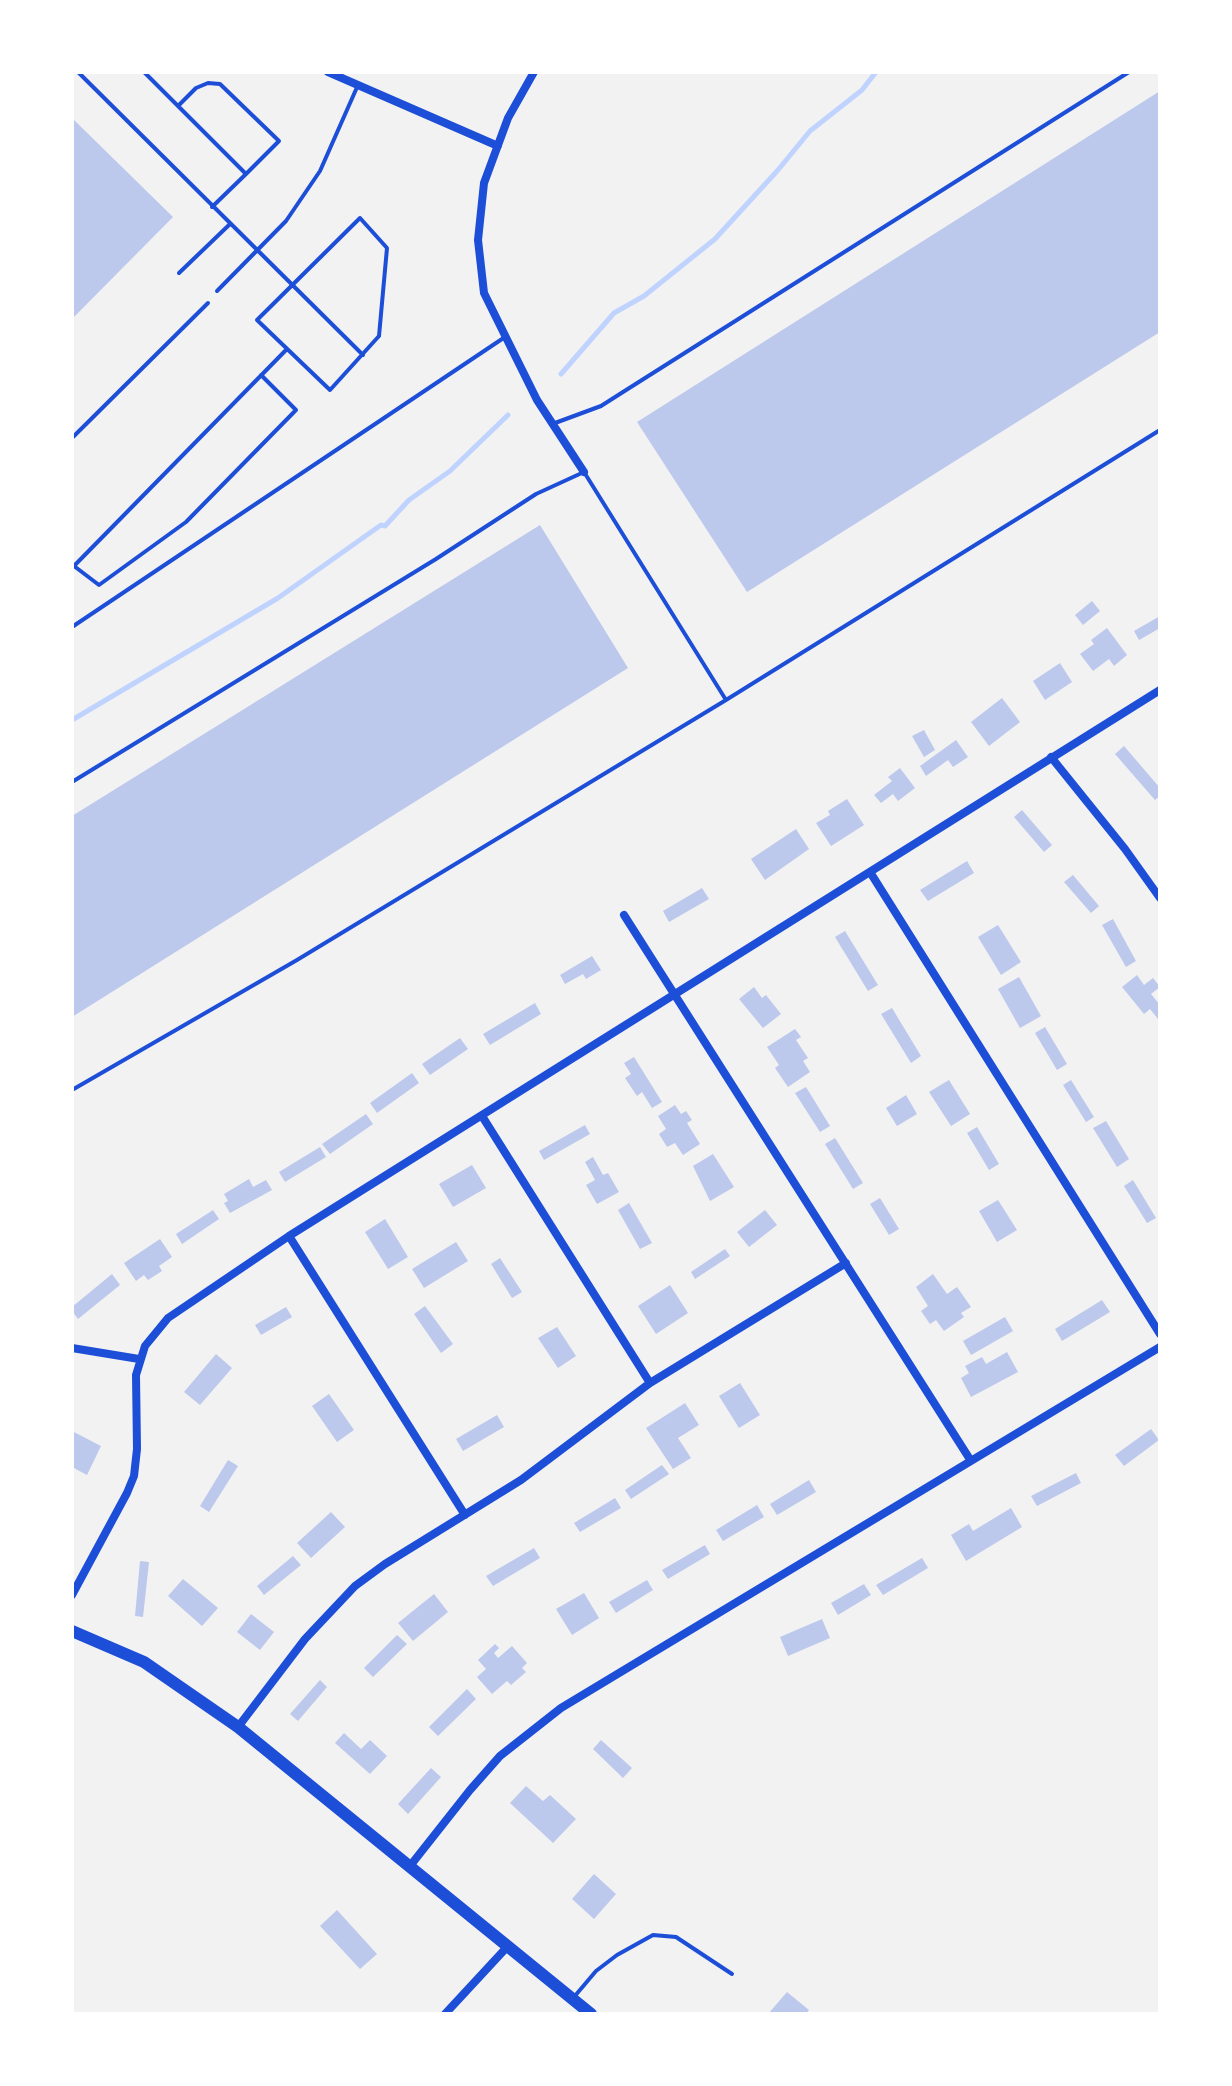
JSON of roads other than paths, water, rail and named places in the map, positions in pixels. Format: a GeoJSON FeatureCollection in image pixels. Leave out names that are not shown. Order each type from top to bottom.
{"type":"FeatureCollection","features":[{"type":"Feature","properties":{"kind":"main road"},"geometry":{"type":"LineString","coordinates":[[72,1631],[144,1662],[238,1727],[591,2014]]}},
{"type":"Feature","properties":{"kind":"street"},"geometry":{"type":"LineString","coordinates":[[328,72],[498,146]]}},
{"type":"Feature","properties":{"kind":"street"},"geometry":{"type":"LineString","coordinates":[[534,72],[508,118],[484,183],[478,240],[484,293],[537,400],[584,472]]}},
{"type":"Feature","properties":{"kind":"street"},"geometry":{"type":"LineString","coordinates":[[72,1595],[134,1476],[139,1359],[154,1333],[168,1318],[289,1236],[1160,690]]}},
{"type":"Feature","properties":{"kind":"street"},"geometry":{"type":"LineString","coordinates":[[1051,757],[1160,898]]}},
{"type":"Feature","properties":{"kind":"street"},"geometry":{"type":"LineString","coordinates":[[870,872],[1160,1334]]}},
{"type":"Feature","properties":{"kind":"street"},"geometry":{"type":"LineString","coordinates":[[624,915],[971,1461]]}},
{"type":"Feature","properties":{"kind":"street"},"geometry":{"type":"LineString","coordinates":[[482,1116],[650,1383]]}},
{"type":"Feature","properties":{"kind":"street"},"geometry":{"type":"LineString","coordinates":[[289,1236],[465,1515]]}},
{"type":"Feature","properties":{"kind":"street"},"geometry":{"type":"LineString","coordinates":[[238,1727],[305,1639],[355,1586],[521,1480],[650,1383],[846,1263]]}},
{"type":"Feature","properties":{"kind":"street"},"geometry":{"type":"LineString","coordinates":[[410,1866],[500,1756],[561,1708],[1160,1347]]}},
{"type":"Feature","properties":{"kind":"street"},"geometry":{"type":"LineString","coordinates":[[72,1348],[139,1359]]}},
{"type":"Feature","properties":{"kind":"street"},"geometry":{"type":"LineString","coordinates":[[445,2014],[508,1946]]}},
{"type":"Feature","properties":{"kind":"lane"},"geometry":{"type":"LineString","coordinates":[[78,72],[363,355]]}},
{"type":"Feature","properties":{"kind":"lane"},"geometry":{"type":"LineString","coordinates":[[144,72],[246,174]]}},
{"type":"Feature","properties":{"kind":"lane"},"geometry":{"type":"LineString","coordinates":[[553,424],[601,406],[1129,72]]}},
{"type":"Feature","properties":{"kind":"lane"},"geometry":{"type":"LineString","coordinates":[[178,106],[196,88],[208,83],[220,84],[279,141],[212,207]]}},
{"type":"Feature","properties":{"kind":"lane"},"geometry":{"type":"LineString","coordinates":[[217,291],[286,221],[320,171],[358,85]]}},
{"type":"Feature","properties":{"kind":"lane"},"geometry":{"type":"LineString","coordinates":[[360,218],[387,248],[379,336],[330,390],[287,349],[257,320],[360,218]]}},
{"type":"Feature","properties":{"kind":"lane"},"geometry":{"type":"LineString","coordinates":[[179,273],[229,225]]}},
{"type":"Feature","properties":{"kind":"lane"},"geometry":{"type":"LineString","coordinates":[[72,438],[208,303]]}},
{"type":"Feature","properties":{"kind":"lane"},"geometry":{"type":"LineString","coordinates":[[72,627],[506,336]]}},
{"type":"Feature","properties":{"kind":"lane"},"geometry":{"type":"LineString","coordinates":[[261,375],[296,410],[219,489],[186,522],[99,585],[73,567],[261,375],[287,349]]}},
{"type":"Feature","properties":{"kind":"lane"},"geometry":{"type":"LineString","coordinates":[[72,1090],[297,960],[726,700],[1160,430]]}},
{"type":"Feature","properties":{"kind":"lane"},"geometry":{"type":"LineString","coordinates":[[72,782],[536,494],[584,472],[726,700]]}},
{"type":"Feature","properties":{"kind":"lane"},"geometry":{"type":"LineString","coordinates":[[572,1999],[596,1971],[653,1935],[676,1937],[732,1974]]}},
{"type":"Feature","properties":{"kind":"waterway"},"geometry":{"type":"LineString","coordinates":[[561,374],[614,313],[644,296],[715,239],[810,131],[862,90],[876,72]]}},
{"type":"Feature","properties":{"kind":"waterway"},"geometry":{"type":"LineString","coordinates":[[72,720],[278,598],[381,525],[385,526],[409,500],[450,471],[508,415]]}}]}
